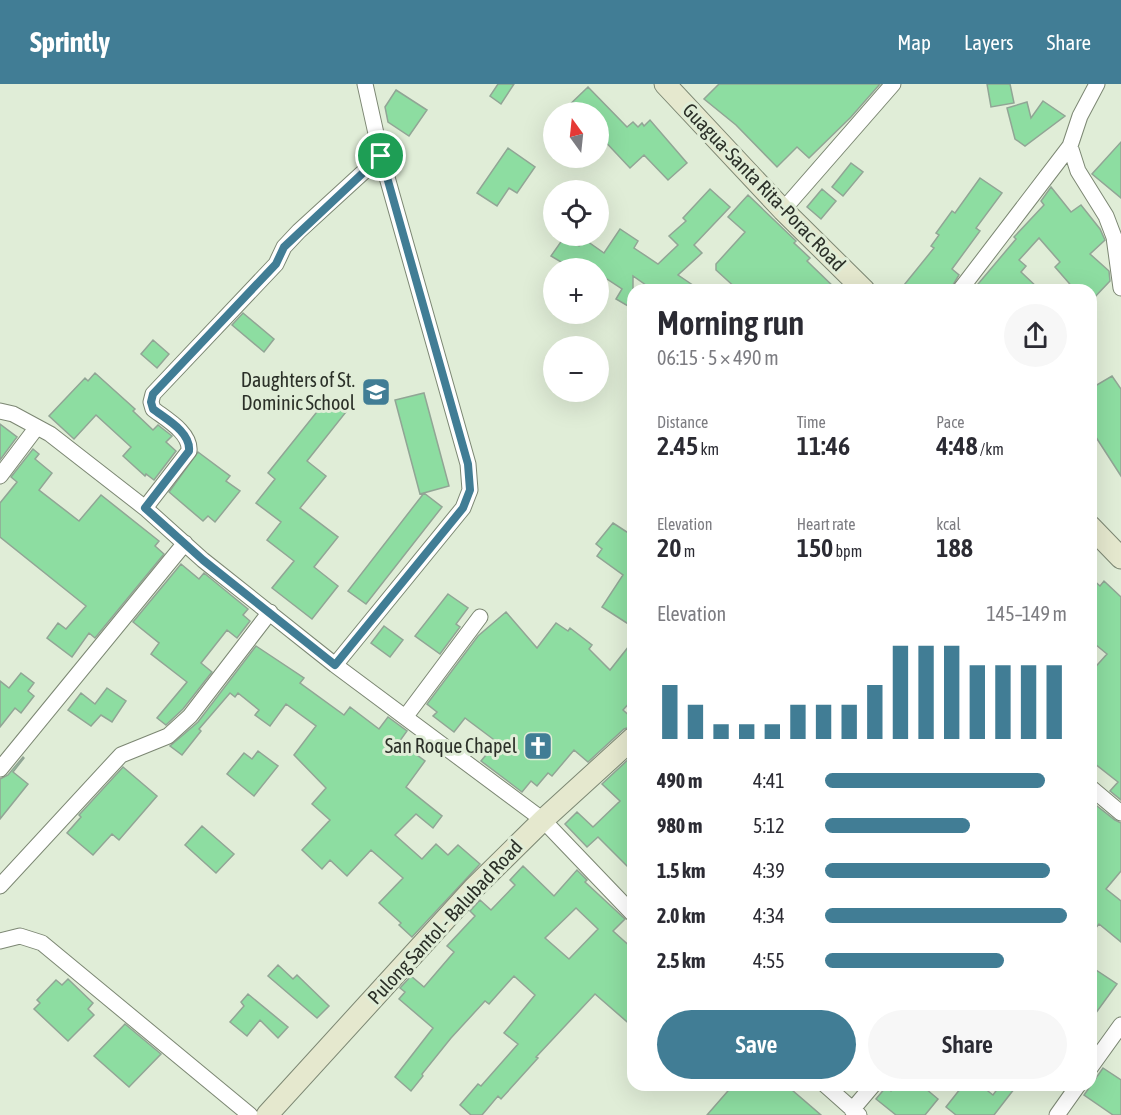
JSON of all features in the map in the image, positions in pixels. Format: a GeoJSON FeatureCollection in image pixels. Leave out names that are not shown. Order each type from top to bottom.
{"type":"FeatureCollection","features":[{"type":"Feature","properties":{"kind":"street"},"geometry":{"type":"LineString","coordinates":[[335,665],[463,508],[470,490],[468,464],[381,156],[365,84]]}},
{"type":"Feature","properties":{"kind":"street","name":"Guagua-Santa Rita-Porac Road"},"geometry":{"type":"LineString","coordinates":[[665,84],[783,210],[858,284]]}},
{"type":"Feature","properties":{"kind":"street"},"geometry":{"type":"LineString","coordinates":[[783,210],[893,84]]}},
{"type":"Feature","properties":{"kind":"street"},"geometry":{"type":"LineString","coordinates":[[965,284],[1070,146],[1080,116],[1097,84]]}},
{"type":"Feature","properties":{"kind":"street"},"geometry":{"type":"LineString","coordinates":[[1070,146],[1078,171],[1106,216],[1114,237],[1121,288]]}},
{"type":"Feature","properties":{"kind":"street"},"geometry":{"type":"LineString","coordinates":[[145,508],[189,451],[190,443],[186,436],[153,409],[151,402],[153,394],[276,264],[284,247],[299,231],[381,156]]}},
{"type":"Feature","properties":{"kind":"street"},"geometry":{"type":"LineString","coordinates":[[0,411],[13,414],[50,434],[145,508],[335,665],[543,820],[627,908]]}},
{"type":"Feature","properties":{"kind":"street"},"geometry":{"type":"LineString","coordinates":[[0,476],[37,427]]}},
{"type":"Feature","properties":{"kind":"street"},"geometry":{"type":"LineString","coordinates":[[1097,533],[1121,558]]}},
{"type":"Feature","properties":{"kind":"street"},"geometry":{"type":"LineString","coordinates":[[0,769],[185,543]]}},
{"type":"Feature","properties":{"kind":"street"},"geometry":{"type":"LineString","coordinates":[[0,886],[121,755],[168,736],[190,716],[270,612]]}},
{"type":"Feature","properties":{"kind":"street"},"geometry":{"type":"LineString","coordinates":[[406,716],[480,617]]}},
{"type":"Feature","properties":{"kind":"street","name":"Pulong Santol - Balubad Road"},"geometry":{"type":"LineString","coordinates":[[267,1115],[473,889],[543,820],[627,743]]}},
{"type":"Feature","properties":{"kind":"street"},"geometry":{"type":"LineString","coordinates":[[1097,793],[1121,813]]}},
{"type":"Feature","properties":{"kind":"street"},"geometry":{"type":"LineString","coordinates":[[0,941],[20,936],[42,944],[250,1115]]}},
{"type":"Feature","properties":{"kind":"street"},"geometry":{"type":"LineString","coordinates":[[1097,1058],[1121,1025]]}},
{"type":"Feature","properties":{"kind":"street"},"geometry":{"type":"LineString","coordinates":[[832,1091],[856,1112],[870,1091]]}},
{"type":"Feature","properties":{"kind":"street"},"geometry":{"type":"LineString","coordinates":[[1057,1115],[1074,1091]]}},
{"type":"Feature","properties":{"kind":"building"},"geometry":{"type":"Polygon","coordinates":[[[498,84],[514,84],[501,104],[490,96],[498,84]]]}},
{"type":"Feature","properties":{"kind":"building"},"geometry":{"type":"Polygon","coordinates":[[[719,84],[880,84],[851,117],[809,158],[797,147],[777,167],[736,125],[704,99],[719,84]]]}},
{"type":"Feature","properties":{"kind":"building"},"geometry":{"type":"Polygon","coordinates":[[[987,84],[1010,84],[1014,103],[991,107],[987,84]]]}},
{"type":"Feature","properties":{"kind":"building"},"geometry":{"type":"Polygon","coordinates":[[[588,87],[603,102],[572,102],[588,87]]]}},
{"type":"Feature","properties":{"kind":"building"},"geometry":{"type":"Polygon","coordinates":[[[396,90],[427,110],[409,136],[388,122],[385,107],[396,90]]]}},
{"type":"Feature","properties":{"kind":"building"},"geometry":{"type":"Polygon","coordinates":[[[1043,101],[1065,116],[1025,146],[1015,139],[1007,108],[1027,102],[1031,118],[1043,101]]]}},
{"type":"Feature","properties":{"kind":"building"},"geometry":{"type":"Polygon","coordinates":[[[609,109],[627,127],[633,122],[638,127],[642,123],[644,126],[650,120],[687,163],[668,180],[644,155],[630,168],[609,146],[609,109]]]}},
{"type":"Feature","properties":{"kind":"building"},"geometry":{"type":"Polygon","coordinates":[[[1121,142],[1121,198],[1092,174],[1121,142]]]}},
{"type":"Feature","properties":{"kind":"building"},"geometry":{"type":"Polygon","coordinates":[[[508,148],[535,167],[517,193],[509,188],[497,206],[477,193],[508,148]]]}},
{"type":"Feature","properties":{"kind":"building"},"geometry":{"type":"Polygon","coordinates":[[[851,163],[863,172],[843,196],[832,187],[851,163]]]}},
{"type":"Feature","properties":{"kind":"building"},"geometry":{"type":"Polygon","coordinates":[[[980,178],[1002,193],[976,228],[980,231],[952,269],[959,275],[954,284],[905,284],[934,248],[931,246],[939,235],[936,233],[952,211],[955,213],[980,178]]]}},
{"type":"Feature","properties":{"kind":"building"},"geometry":{"type":"Polygon","coordinates":[[[1051,187],[1071,212],[1081,205],[1100,229],[1105,240],[1090,254],[1109,271],[1110,281],[1097,295],[1097,284],[1070,284],[1055,267],[1060,262],[1039,238],[1019,260],[1026,266],[1021,272],[1034,284],[978,284],[1016,239],[1014,237],[1044,205],[1041,201],[1051,187]]]}},
{"type":"Feature","properties":{"kind":"building"},"geometry":{"type":"Polygon","coordinates":[[[710,189],[730,207],[694,245],[702,253],[678,275],[691,284],[644,284],[633,276],[633,284],[627,284],[627,305],[616,299],[622,289],[609,280],[609,258],[554,258],[551,256],[558,246],[594,246],[604,253],[620,229],[638,241],[634,248],[658,264],[678,245],[669,236],[686,221],[683,218],[710,189]]]}},
{"type":"Feature","properties":{"kind":"building"},"geometry":{"type":"Polygon","coordinates":[[[822,189],[836,201],[821,219],[807,207],[822,189]]]}},
{"type":"Feature","properties":{"kind":"building"},"geometry":{"type":"Polygon","coordinates":[[[748,195],[796,241],[794,243],[810,258],[807,261],[831,284],[731,284],[716,270],[716,264],[745,232],[728,217],[748,195]]]}},
{"type":"Feature","properties":{"kind":"building"},"geometry":{"type":"Polygon","coordinates":[[[243,313],[274,339],[264,352],[232,325],[243,313]]]}},
{"type":"Feature","properties":{"kind":"building"},"geometry":{"type":"Polygon","coordinates":[[[153,340],[169,354],[157,368],[141,354],[153,340]]]}},
{"type":"Feature","properties":{"kind":"building"},"geometry":{"type":"Polygon","coordinates":[[[95,373],[135,409],[133,411],[153,430],[158,425],[172,436],[166,442],[176,451],[154,480],[146,474],[145,476],[123,456],[131,447],[96,415],[74,439],[49,416],[85,378],[88,381],[95,373]]]}},
{"type":"Feature","properties":{"kind":"building"},"geometry":{"type":"Polygon","coordinates":[[[1112,376],[1121,389],[1121,476],[1097,439],[1097,385],[1112,376]]]}},
{"type":"Feature","properties":{"kind":"building"},"geometry":{"type":"Polygon","coordinates":[[[424,393],[449,486],[420,494],[395,400],[424,393]]]}},
{"type":"Feature","properties":{"kind":"building"},"geometry":{"type":"Polygon","coordinates":[[[328,398],[346,412],[307,461],[326,476],[300,508],[338,537],[314,567],[338,586],[312,619],[272,588],[294,561],[267,540],[281,522],[256,503],[275,479],[268,473],[328,398]]]}},
{"type":"Feature","properties":{"kind":"building"},"geometry":{"type":"Polygon","coordinates":[[[0,424],[17,437],[0,460],[0,424]]]}},
{"type":"Feature","properties":{"kind":"building"},"geometry":{"type":"Polygon","coordinates":[[[33,449],[39,454],[35,459],[52,473],[39,490],[79,521],[101,495],[159,541],[155,546],[164,554],[95,638],[89,633],[72,657],[47,638],[58,623],[66,629],[86,606],[0,537],[0,503],[17,482],[11,477],[33,449]]]}},
{"type":"Feature","properties":{"kind":"building"},"geometry":{"type":"Polygon","coordinates":[[[198,452],[230,476],[226,481],[240,491],[215,522],[208,516],[203,521],[169,492],[198,452]]]}},
{"type":"Feature","properties":{"kind":"building"},"geometry":{"type":"Polygon","coordinates":[[[424,493],[442,507],[366,604],[348,591],[424,493]]]}},
{"type":"Feature","properties":{"kind":"building"},"geometry":{"type":"Polygon","coordinates":[[[613,523],[627,532],[627,623],[602,607],[623,575],[597,556],[602,549],[596,544],[613,523]]]}},
{"type":"Feature","properties":{"kind":"building"},"geometry":{"type":"Polygon","coordinates":[[[181,564],[199,579],[204,573],[248,609],[243,615],[250,621],[237,638],[227,630],[201,663],[212,672],[183,709],[166,725],[157,718],[187,682],[151,654],[159,643],[133,622],[181,564]]]}},
{"type":"Feature","properties":{"kind":"building"},"geometry":{"type":"Polygon","coordinates":[[[1104,581],[1121,597],[1121,800],[1110,791],[1118,782],[1097,766],[1097,665],[1107,654],[1097,646],[1097,583],[1100,586],[1104,581]]]}},
{"type":"Feature","properties":{"kind":"building"},"geometry":{"type":"Polygon","coordinates":[[[448,594],[468,608],[456,624],[460,627],[440,654],[415,636],[448,594]]]}},
{"type":"Feature","properties":{"kind":"building"},"geometry":{"type":"Polygon","coordinates":[[[506,612],[537,648],[556,623],[568,631],[570,628],[592,645],[589,649],[610,670],[627,649],[627,706],[623,710],[627,714],[627,728],[588,762],[574,750],[552,776],[548,773],[537,786],[531,781],[522,792],[481,761],[497,742],[465,718],[454,732],[433,716],[437,712],[427,704],[478,636],[506,612]]]}},
{"type":"Feature","properties":{"kind":"building"},"geometry":{"type":"Polygon","coordinates":[[[384,626],[403,640],[390,657],[371,643],[384,626]]]}},
{"type":"Feature","properties":{"kind":"building"},"geometry":{"type":"Polygon","coordinates":[[[256,646],[304,678],[300,683],[344,715],[350,707],[379,729],[388,717],[407,731],[399,742],[425,761],[406,787],[442,816],[433,828],[416,814],[395,835],[422,859],[436,844],[448,855],[458,845],[480,864],[412,937],[399,925],[401,923],[379,903],[403,878],[371,850],[347,876],[330,860],[322,869],[302,850],[330,820],[312,804],[326,788],[294,755],[316,726],[286,704],[270,726],[255,715],[259,710],[238,693],[235,697],[230,693],[199,729],[201,731],[182,755],[170,746],[198,722],[256,646]]]}},
{"type":"Feature","properties":{"kind":"building"},"geometry":{"type":"Polygon","coordinates":[[[21,673],[34,683],[28,691],[34,696],[21,713],[15,708],[0,727],[0,681],[9,688],[21,673]]]}},
{"type":"Feature","properties":{"kind":"building"},"geometry":{"type":"Polygon","coordinates":[[[107,688],[126,701],[112,722],[101,715],[91,726],[68,710],[81,693],[95,704],[107,688]]]}},
{"type":"Feature","properties":{"kind":"building"},"geometry":{"type":"Polygon","coordinates":[[[258,751],[278,766],[254,796],[227,774],[244,753],[252,759],[258,751]]]}},
{"type":"Feature","properties":{"kind":"building"},"geometry":{"type":"Polygon","coordinates":[[[23,757],[13,772],[28,784],[0,819],[0,779],[8,775],[23,757]]]}},
{"type":"Feature","properties":{"kind":"building"},"geometry":{"type":"Polygon","coordinates":[[[627,761],[627,866],[598,837],[587,847],[565,824],[577,812],[593,827],[620,801],[602,784],[627,761]]]}},
{"type":"Feature","properties":{"kind":"building"},"geometry":{"type":"Polygon","coordinates":[[[123,767],[157,796],[119,840],[112,834],[93,855],[67,833],[81,817],[79,815],[123,767]]]}},
{"type":"Feature","properties":{"kind":"building"},"geometry":{"type":"Polygon","coordinates":[[[1097,806],[1121,823],[1121,871],[1106,889],[1121,901],[1121,942],[1099,924],[1097,926],[1097,806]]]}},
{"type":"Feature","properties":{"kind":"building"},"geometry":{"type":"Polygon","coordinates":[[[202,826],[234,854],[216,873],[185,845],[202,826]]]}},
{"type":"Feature","properties":{"kind":"building"},"geometry":{"type":"Polygon","coordinates":[[[523,866],[554,896],[577,870],[587,880],[585,882],[625,919],[613,931],[627,944],[627,1022],[595,994],[536,1057],[538,1058],[501,1099],[498,1096],[482,1115],[471,1115],[460,1105],[478,1084],[481,1086],[518,1044],[504,1033],[535,995],[514,976],[489,1004],[485,1001],[451,1038],[411,1091],[395,1077],[433,1028],[399,999],[405,992],[400,988],[411,976],[424,987],[454,952],[447,946],[475,916],[470,911],[480,900],[491,910],[515,885],[510,880],[523,866]],[[576,908],[545,938],[569,959],[598,929],[576,908]]]}},
{"type":"Feature","properties":{"kind":"building"},"geometry":{"type":"Polygon","coordinates":[[[278,965],[293,979],[297,975],[329,1006],[317,1018],[268,976],[278,965]]]}},
{"type":"Feature","properties":{"kind":"building"},"geometry":{"type":"Polygon","coordinates":[[[1097,971],[1117,984],[1097,1011],[1097,971]]]}},
{"type":"Feature","properties":{"kind":"building"},"geometry":{"type":"Polygon","coordinates":[[[68,979],[93,1003],[88,1009],[94,1015],[68,1041],[34,1009],[40,1003],[37,1000],[56,980],[62,985],[68,979]]]}},
{"type":"Feature","properties":{"kind":"building"},"geometry":{"type":"Polygon","coordinates":[[[248,994],[288,1027],[278,1038],[260,1020],[247,1036],[230,1022],[244,1006],[241,1002],[248,994]]]}},
{"type":"Feature","properties":{"kind":"building"},"geometry":{"type":"Polygon","coordinates":[[[125,1024],[161,1054],[129,1087],[94,1056],[125,1024]]]}},
{"type":"Feature","properties":{"kind":"building"},"geometry":{"type":"Polygon","coordinates":[[[1103,1068],[1121,1080],[1121,1115],[1113,1115],[1084,1095],[1087,1091],[1097,1091],[1097,1077],[1103,1068]]]}},
{"type":"Feature","properties":{"kind":"building"},"geometry":{"type":"Polygon","coordinates":[[[728,1091],[793,1091],[821,1115],[707,1115],[728,1091]]]}},
{"type":"Feature","properties":{"kind":"building"},"geometry":{"type":"Polygon","coordinates":[[[883,1091],[928,1091],[938,1099],[925,1115],[896,1115],[876,1099],[883,1091]]]}},
{"type":"Feature","properties":{"kind":"building"},"geometry":{"type":"Polygon","coordinates":[[[959,1091],[988,1091],[993,1095],[996,1091],[1013,1091],[994,1115],[956,1115],[946,1107],[959,1091]]]}},
{"type":"Feature","properties":{"kind":"place","name":"Daughters of St. Dominic School"},"geometry":{"type":"Point","coordinates":[376,392]}},
{"type":"Feature","properties":{"kind":"place","name":"San Roque Chapel"},"geometry":{"type":"Point","coordinates":[538,746]}},
{"type":"Feature","properties":{"kind":"route"},"geometry":{"type":"LineString","coordinates":[[381,156],[468,464],[470,490],[463,508],[335,665],[203,560],[145,508],[189,451],[190,443],[186,436],[153,409],[151,402],[153,394],[276,264],[284,247],[381,156]]}}]}
